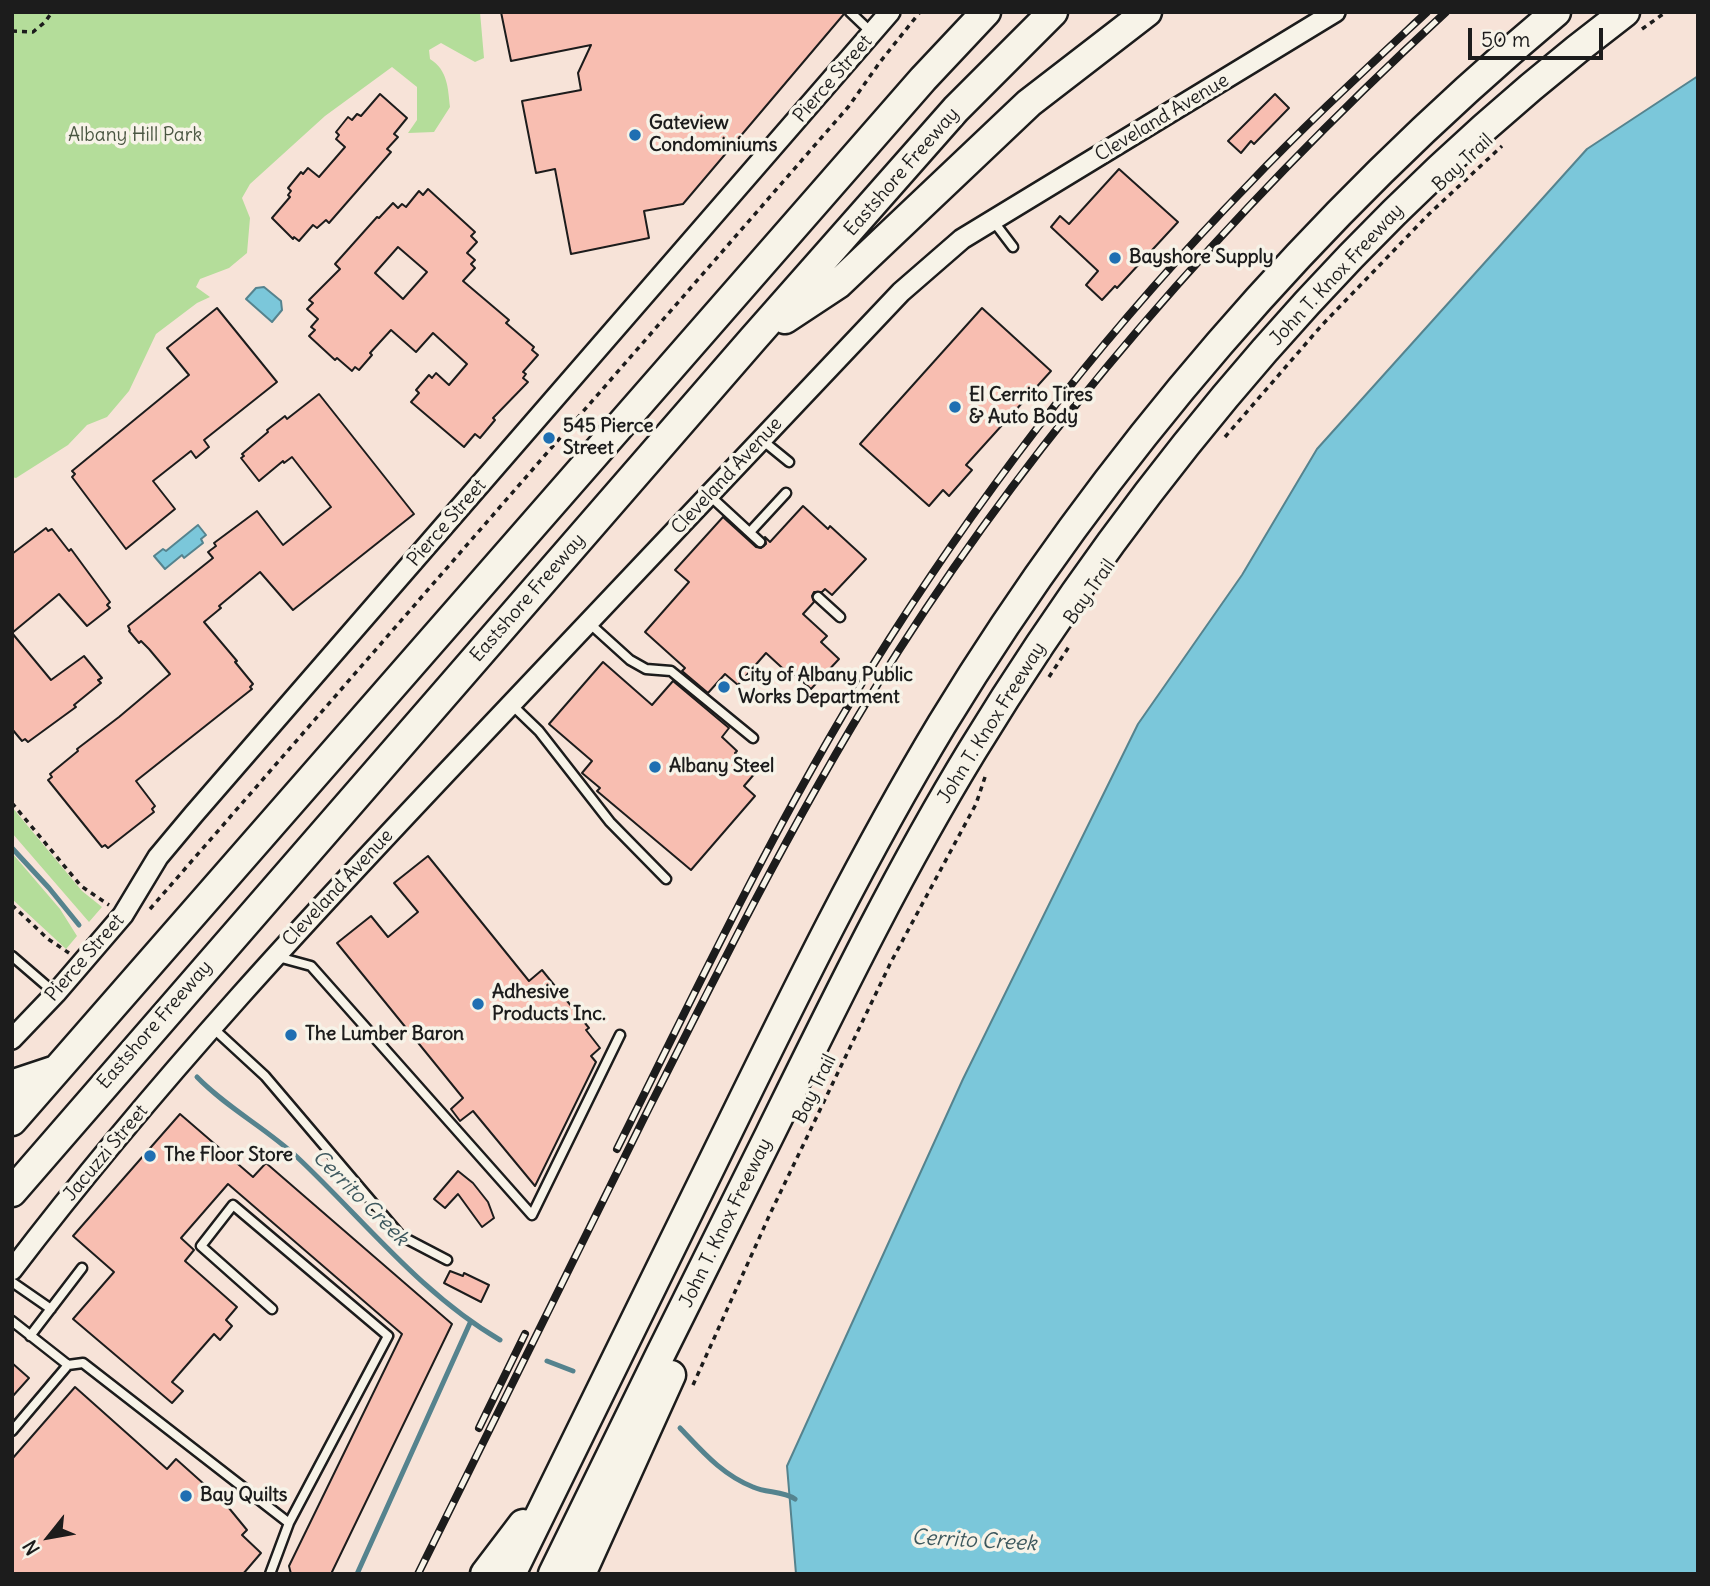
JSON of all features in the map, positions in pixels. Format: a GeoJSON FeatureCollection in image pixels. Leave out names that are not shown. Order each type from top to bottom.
{"type":"FeatureCollection","features":[{"type":"Feature","properties":{"kind":"highway"},"geometry":{"type":"LineString","coordinates":[[12,1121],[923,79],[986,12]]}},
{"type":"Feature","properties":{"kind":"highway","name":"Eastshore Freeway"},"geometry":{"type":"LineString","coordinates":[[12,1192],[753,339],[974,90],[1053,12]]}},
{"type":"Feature","properties":{"kind":"highway"},"geometry":{"type":"LineString","coordinates":[[753,339],[838,284],[1029,103],[1147,12]]}},
{"type":"Feature","properties":{"kind":"highway","name":"John T. Knox Freeway"},"geometry":{"type":"LineString","coordinates":[[511,1574],[831,923],[916,767],[1004,628],[1115,473],[1245,316],[1339,213],[1548,18]]}},
{"type":"Feature","properties":{"kind":"highway","name":"John T. Knox Freeway"},"geometry":{"type":"LineString","coordinates":[[553,1574],[832,1009],[911,857],[1005,698],[1111,544],[1222,402],[1349,261],[1494,119],[1552,69],[1630,23]]}},
{"type":"Feature","properties":{"kind":"highway"},"geometry":{"type":"LineString","coordinates":[[12,1087],[56,1070]]}},
{"type":"Feature","properties":{"kind":"highway"},"geometry":{"type":"LineString","coordinates":[[581,1574],[715,1278],[715,1246]]}},
{"type":"Feature","properties":{"kind":"highway"},"geometry":{"type":"LineString","coordinates":[[485,1574],[554,1487]]}},
{"type":"Feature","properties":{"kind":"street","name":"Pierce Street"},"geometry":{"type":"LineString","coordinates":[[12,1039],[56,993],[123,915],[158,857],[194,814],[890,12]]}},
{"type":"Feature","properties":{"kind":"street","name":"Cleveland Avenue"},"geometry":{"type":"LineString","coordinates":[[207,1032],[511,704],[901,292],[962,239],[992,219],[1335,12]]}},
{"type":"Feature","properties":{"kind":"street","name":"Jacuzzi Street"},"geometry":{"type":"LineString","coordinates":[[12,1270],[207,1032]]}},
{"type":"Feature","properties":{"kind":"lane"},"geometry":{"type":"LineString","coordinates":[[850,12],[872,33]]}},
{"type":"Feature","properties":{"kind":"lane"},"geometry":{"type":"LineString","coordinates":[[992,219],[1013,247]]}},
{"type":"Feature","properties":{"kind":"lane"},"geometry":{"type":"LineString","coordinates":[[762,440],[789,462]]}},
{"type":"Feature","properties":{"kind":"lane"},"geometry":{"type":"LineString","coordinates":[[750,532],[786,493]]}},
{"type":"Feature","properties":{"kind":"lane"},"geometry":{"type":"LineString","coordinates":[[709,495],[760,542]]}},
{"type":"Feature","properties":{"kind":"lane"},"geometry":{"type":"LineString","coordinates":[[818,597],[840,617]]}},
{"type":"Feature","properties":{"kind":"lane"},"geometry":{"type":"LineString","coordinates":[[589,622],[629,660],[646,669],[671,671],[753,738]]}},
{"type":"Feature","properties":{"kind":"lane"},"geometry":{"type":"LineString","coordinates":[[511,704],[539,731],[610,822],[666,879]]}},
{"type":"Feature","properties":{"kind":"lane"},"geometry":{"type":"LineString","coordinates":[[12,956],[56,993]]}},
{"type":"Feature","properties":{"kind":"lane"},"geometry":{"type":"LineString","coordinates":[[275,956],[311,966],[532,1215],[620,1035]]}},
{"type":"Feature","properties":{"kind":"lane"},"geometry":{"type":"LineString","coordinates":[[207,1032],[265,1076],[401,1236],[447,1260]]}},
{"type":"Feature","properties":{"kind":"lane"},"geometry":{"type":"LineString","coordinates":[[270,1574],[289,1523],[388,1336],[233,1205],[201,1246],[272,1309]]}},
{"type":"Feature","properties":{"kind":"lane"},"geometry":{"type":"LineString","coordinates":[[30,1336],[82,1268]]}},
{"type":"Feature","properties":{"kind":"lane"},"geometry":{"type":"LineString","coordinates":[[12,1282],[51,1310]]}},
{"type":"Feature","properties":{"kind":"lane"},"geometry":{"type":"LineString","coordinates":[[12,1321],[68,1365]]}},
{"type":"Feature","properties":{"kind":"lane"},"geometry":{"type":"LineString","coordinates":[[12,1431],[68,1365],[83,1363],[289,1523]]}},
{"type":"Feature","properties":{"kind":"path"},"geometry":{"type":"LineString","coordinates":[[12,31],[33,32],[52,12]]}},
{"type":"Feature","properties":{"kind":"path"},"geometry":{"type":"LineString","coordinates":[[12,803],[81,886],[137,923],[849,106],[920,12]]}},
{"type":"Feature","properties":{"kind":"path"},"geometry":{"type":"LineString","coordinates":[[1630,23],[1666,12]]}},
{"type":"Feature","properties":{"kind":"path","name":"Bay Trail"},"geometry":{"type":"LineString","coordinates":[[1219,443],[1322,325],[1429,214],[1506,142]]}},
{"type":"Feature","properties":{"kind":"path","name":"Bay Trail"},"geometry":{"type":"LineString","coordinates":[[1049,677],[1071,643]]}},
{"type":"Feature","properties":{"kind":"path","name":"Bay Trail"},"geometry":{"type":"LineString","coordinates":[[705,1362],[770,1214],[891,962],[976,804],[989,766]]}},
{"type":"Feature","properties":{"kind":"path"},"geometry":{"type":"LineString","coordinates":[[12,905],[48,939],[81,964]]}},
{"type":"Feature","properties":{"kind":"green space","name":"Albany Hill Park"},"geometry":{"type":"Polygon","coordinates":[[[12,12],[480,12],[484,58],[475,62],[441,43],[429,50],[430,59],[444,74],[450,107],[434,132],[408,133],[417,120],[417,87],[392,67],[325,116],[250,184],[242,198],[250,218],[247,253],[229,268],[200,279],[196,287],[210,297],[197,303],[156,334],[129,391],[107,417],[87,425],[68,445],[16,478],[12,477],[12,12]]]}},
{"type":"Feature","properties":{"kind":"green space"},"geometry":{"type":"Polygon","coordinates":[[[12,807],[82,891],[102,907],[89,922],[12,833],[12,807]]]}},
{"type":"Feature","properties":{"kind":"green space"},"geometry":{"type":"Polygon","coordinates":[[[12,853],[60,909],[77,936],[66,949],[12,899],[12,853]]]}},
{"type":"Feature","properties":{"kind":"water"},"geometry":{"type":"Polygon","coordinates":[[[1698,76],[1698,1574],[796,1574],[787,1466],[963,1079],[1138,724],[1242,575],[1317,449],[1587,149],[1698,76]]]}},
{"type":"Feature","properties":{"kind":"water"},"geometry":{"type":"Polygon","coordinates":[[[264,287],[281,301],[282,310],[272,322],[246,299],[256,288],[264,287]]]}},
{"type":"Feature","properties":{"kind":"water"},"geometry":{"type":"Polygon","coordinates":[[[198,525],[206,535],[201,539],[203,543],[165,569],[154,556],[163,549],[166,551],[198,525]]]}},
{"type":"Feature","properties":{"kind":"building","name":"Gateview Condominiums"},"geometry":{"type":"Polygon","coordinates":[[[501,12],[844,14],[683,204],[644,211],[649,238],[571,254],[555,169],[536,173],[522,101],[581,90],[578,73],[591,45],[511,61],[501,12]]]}},
{"type":"Feature","properties":{"kind":"building"},"geometry":{"type":"Polygon","coordinates":[[[380,94],[407,118],[394,134],[398,137],[387,149],[391,152],[329,223],[326,220],[317,228],[313,225],[299,241],[294,237],[293,239],[272,218],[290,197],[288,195],[291,191],[288,188],[301,172],[303,174],[308,168],[319,177],[345,147],[336,139],[339,135],[336,132],[348,117],[352,120],[357,114],[361,116],[380,94]]]}},
{"type":"Feature","properties":{"kind":"building"},"geometry":{"type":"Polygon","coordinates":[[[1275,94],[1289,108],[1254,144],[1251,141],[1241,153],[1228,141],[1275,94]]]}},
{"type":"Feature","properties":{"kind":"building","name":"Bayshore Supply"},"geometry":{"type":"Polygon","coordinates":[[[1119,169],[1178,222],[1117,288],[1115,286],[1102,300],[1086,285],[1098,271],[1051,227],[1060,216],[1069,224],[1119,169]]]}},
{"type":"Feature","properties":{"kind":"building"},"geometry":{"type":"Polygon","coordinates":[[[428,189],[475,232],[471,236],[477,242],[467,253],[475,260],[471,264],[475,268],[463,281],[509,320],[506,323],[534,347],[532,350],[538,355],[523,372],[526,374],[523,378],[528,382],[493,418],[495,420],[480,438],[475,434],[464,447],[411,402],[419,393],[416,390],[429,375],[432,378],[436,373],[449,385],[467,364],[433,333],[416,352],[391,330],[359,370],[355,367],[352,371],[337,358],[335,360],[309,336],[315,330],[311,327],[318,319],[307,309],[313,303],[309,300],[340,269],[335,264],[393,203],[398,208],[402,204],[406,207],[419,191],[423,195],[428,189]],[[398,247],[375,273],[403,299],[427,272],[398,247]]]}},
{"type":"Feature","properties":{"kind":"building"},"geometry":{"type":"Polygon","coordinates":[[[217,308],[277,382],[204,440],[209,447],[196,458],[191,451],[153,481],[175,509],[126,549],[72,477],[75,474],[72,471],[189,375],[167,348],[217,308]]]}},
{"type":"Feature","properties":{"kind":"building","name":"El Cerrito Tires & Auto Body"},"geometry":{"type":"Polygon","coordinates":[[[982,308],[1051,371],[966,465],[972,470],[949,496],[943,490],[929,506],[860,444],[982,308]]]}},
{"type":"Feature","properties":{"kind":"building"},"geometry":{"type":"Polygon","coordinates":[[[319,394],[414,514],[293,610],[260,572],[204,622],[237,661],[235,662],[253,684],[250,687],[252,689],[136,781],[155,806],[152,809],[154,812],[108,848],[105,845],[102,847],[48,780],[52,777],[50,774],[170,674],[141,641],[139,643],[128,626],[213,558],[208,552],[216,546],[214,543],[257,511],[283,545],[331,507],[292,457],[259,481],[241,458],[267,430],[285,416],[287,419],[319,394]]]}},
{"type":"Feature","properties":{"kind":"building"},"geometry":{"type":"Polygon","coordinates":[[[803,506],[866,559],[832,595],[825,589],[822,592],[814,592],[814,602],[803,614],[827,636],[821,642],[839,659],[811,689],[793,673],[791,676],[766,653],[738,685],[725,674],[708,693],[682,671],[685,668],[645,632],[689,582],[675,570],[723,517],[756,547],[761,548],[766,544],[765,537],[770,542],[803,506]]]}},
{"type":"Feature","properties":{"kind":"building"},"geometry":{"type":"Polygon","coordinates":[[[46,528],[48,531],[52,529],[69,551],[71,549],[110,602],[107,605],[110,608],[87,626],[59,594],[12,633],[12,554],[46,528]]]}},
{"type":"Feature","properties":{"kind":"building"},"geometry":{"type":"Polygon","coordinates":[[[12,633],[51,680],[84,656],[102,678],[98,680],[101,683],[74,705],[76,707],[28,742],[25,739],[22,741],[12,729],[12,633]]]}},
{"type":"Feature","properties":{"kind":"building","name":"Albany Steel"},"geometry":{"type":"Polygon","coordinates":[[[603,662],[652,705],[673,681],[729,728],[722,737],[756,772],[744,786],[755,796],[691,870],[597,791],[600,788],[582,773],[592,761],[549,724],[603,662]]]}},
{"type":"Feature","properties":{"kind":"building","name":"Adhesive Products Inc."},"geometry":{"type":"Polygon","coordinates":[[[428,856],[529,981],[542,970],[589,1028],[586,1030],[600,1048],[591,1056],[596,1062],[535,1186],[473,1111],[460,1121],[451,1109],[463,1098],[337,943],[371,916],[388,937],[418,912],[394,883],[428,856]]]}},
{"type":"Feature","properties":{"kind":"building"},"geometry":{"type":"Polygon","coordinates":[[[180,1114],[253,1177],[266,1163],[452,1324],[331,1574],[291,1574],[289,1566],[402,1334],[228,1184],[181,1238],[194,1250],[185,1261],[237,1307],[226,1320],[232,1326],[220,1340],[214,1334],[172,1382],[183,1391],[172,1403],[73,1319],[114,1272],[73,1236],[180,1114]]]}},
{"type":"Feature","properties":{"kind":"building"},"geometry":{"type":"Polygon","coordinates":[[[458,1171],[473,1183],[488,1202],[494,1218],[482,1227],[458,1194],[445,1208],[434,1199],[458,1171]]]}},
{"type":"Feature","properties":{"kind":"building"},"geometry":{"type":"Polygon","coordinates":[[[450,1271],[463,1276],[464,1273],[489,1285],[481,1302],[444,1283],[450,1271]]]}},
{"type":"Feature","properties":{"kind":"building"},"geometry":{"type":"Polygon","coordinates":[[[12,1363],[29,1378],[12,1397],[12,1363]]]}},
{"type":"Feature","properties":{"kind":"building"},"geometry":{"type":"Polygon","coordinates":[[[75,1387],[167,1469],[176,1459],[224,1502],[247,1530],[242,1535],[261,1553],[243,1574],[12,1574],[12,1459],[75,1387]]]}},
{"type":"Feature","properties":{"kind":"waterway","name":"Cerrito Creek"},"geometry":{"type":"LineString","coordinates":[[12,848],[79,925]]}},
{"type":"Feature","properties":{"kind":"waterway","name":"Cerrito Creek"},"geometry":{"type":"LineString","coordinates":[[197,1077],[297,1157],[444,1301],[500,1340]]}},
{"type":"Feature","properties":{"kind":"waterway"},"geometry":{"type":"LineString","coordinates":[[357,1574],[470,1323]]}},
{"type":"Feature","properties":{"kind":"waterway","name":"Cerrito Creek"},"geometry":{"type":"LineString","coordinates":[[547,1361],[573,1371]]}},
{"type":"Feature","properties":{"kind":"waterway","name":"Cerrito Creek"},"geometry":{"type":"LineString","coordinates":[[680,1428],[713,1462],[732,1476],[758,1489],[795,1499]]}},
{"type":"Feature","properties":{"kind":"railway"},"geometry":{"type":"LineString","coordinates":[[617,1149],[714,954],[816,762],[890,638],[971,518],[1104,345],[1199,236],[1292,140],[1427,12]]}},
{"type":"Feature","properties":{"kind":"railway"},"geometry":{"type":"LineString","coordinates":[[418,1574],[733,943],[796,824],[899,650],[1019,477],[1084,394],[1152,314],[1222,235],[1295,159],[1446,12]]}},
{"type":"Feature","properties":{"kind":"railway"},"geometry":{"type":"LineString","coordinates":[[479,1428],[525,1334]]}},
{"type":"Feature","properties":{"kind":"place","name":"Gateview Condominiums"},"geometry":{"type":"Point","coordinates":[635,135]}},
{"type":"Feature","properties":{"kind":"place","name":"Bayshore Supply"},"geometry":{"type":"Point","coordinates":[1115,258]}},
{"type":"Feature","properties":{"kind":"place","name":"El Cerrito Tires & Auto Body"},"geometry":{"type":"Point","coordinates":[955,407]}},
{"type":"Feature","properties":{"kind":"place","name":"545 Pierce Street"},"geometry":{"type":"Point","coordinates":[549,438]}},
{"type":"Feature","properties":{"kind":"place","name":"City of Albany Public Works Department"},"geometry":{"type":"Point","coordinates":[724,687]}},
{"type":"Feature","properties":{"kind":"place","name":"Albany Steel"},"geometry":{"type":"Point","coordinates":[655,767]}},
{"type":"Feature","properties":{"kind":"place","name":"Adhesive Products Inc."},"geometry":{"type":"Point","coordinates":[478,1004]}},
{"type":"Feature","properties":{"kind":"place","name":"The Lumber Baron"},"geometry":{"type":"Point","coordinates":[291,1035]}},
{"type":"Feature","properties":{"kind":"place","name":"The Floor Store"},"geometry":{"type":"Point","coordinates":[150,1156]}},
{"type":"Feature","properties":{"kind":"place","name":"Bay Quilts"},"geometry":{"type":"Point","coordinates":[186,1496]}}]}
